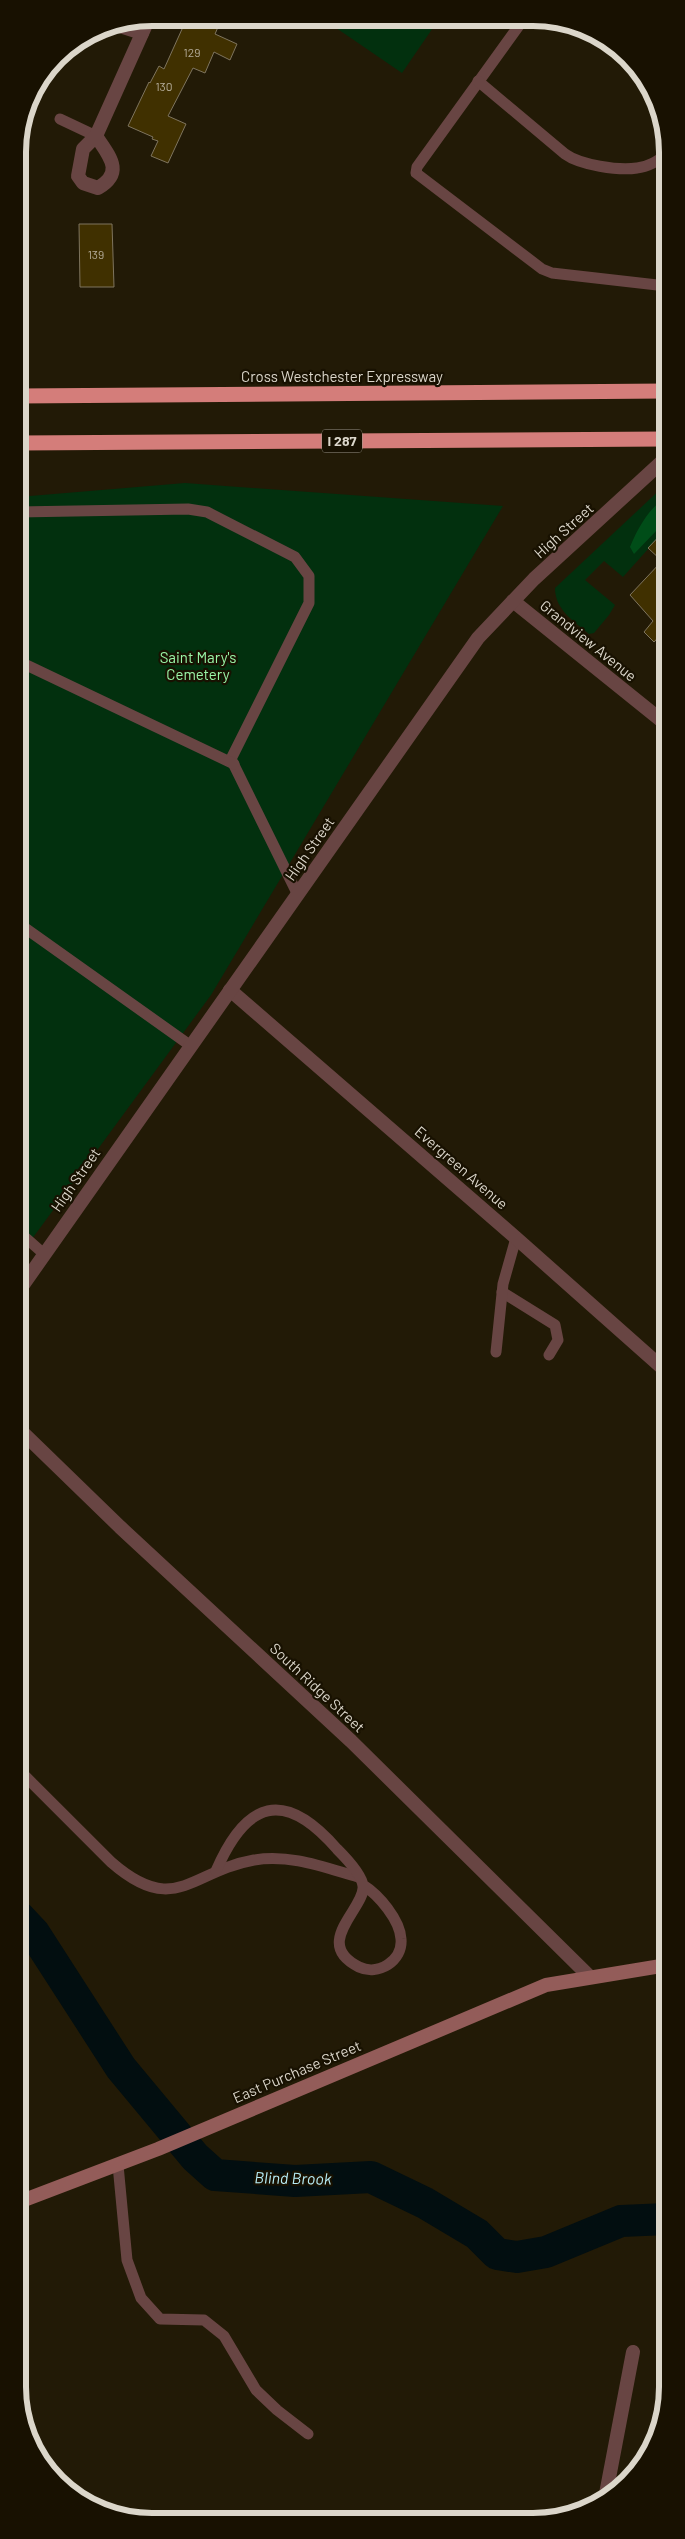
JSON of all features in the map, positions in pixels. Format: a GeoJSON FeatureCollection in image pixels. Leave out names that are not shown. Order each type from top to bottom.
{"type":"FeatureCollection","features":[{"type":"Feature","properties":{"kind":"highway","name":"Cross Westchester Expressway"},"geometry":{"type":"LineString","coordinates":[[27,396],[659,391]]}},
{"type":"Feature","properties":{"kind":"highway","name":"I 287"},"geometry":{"type":"LineString","coordinates":[[27,443],[659,439]]}},
{"type":"Feature","properties":{"kind":"main road","name":"East Purchase Street"},"geometry":{"type":"LineString","coordinates":[[26,2199],[118,2164],[429,2034],[511,1997],[546,1984],[658,1966]]}},
{"type":"Feature","properties":{"kind":"street"},"geometry":{"type":"LineString","coordinates":[[96,136],[145,27]]}},
{"type":"Feature","properties":{"kind":"street"},"geometry":{"type":"LineString","coordinates":[[129,29],[142,34]]}},
{"type":"Feature","properties":{"kind":"street","name":"High Street"},"geometry":{"type":"LineString","coordinates":[[26,1280],[298,895],[455,668],[478,638],[534,579],[659,465]]}},
{"type":"Feature","properties":{"kind":"street","name":"Grandview Avenue"},"geometry":{"type":"LineString","coordinates":[[513,601],[659,718]]}},
{"type":"Feature","properties":{"kind":"street","name":"Evergreen Avenue"},"geometry":{"type":"LineString","coordinates":[[230,990],[658,1364]]}},
{"type":"Feature","properties":{"kind":"street","name":"South Ridge Street"},"geometry":{"type":"LineString","coordinates":[[26,1436],[120,1527],[350,1741],[589,1976]]}},
{"type":"Feature","properties":{"kind":"street"},"geometry":{"type":"LineString","coordinates":[[607,2488],[633,2352]]}},
{"type":"Feature","properties":{"kind":"lane"},"geometry":{"type":"LineString","coordinates":[[519,26],[417,167],[416,173],[542,269],[552,273],[659,285]]}},
{"type":"Feature","properties":{"kind":"lane"},"geometry":{"type":"LineString","coordinates":[[478,81],[564,154],[577,161],[636,168],[648,166],[659,159]]}},
{"type":"Feature","properties":{"kind":"lane"},"geometry":{"type":"LineString","coordinates":[[60,119],[96,136]]}},
{"type":"Feature","properties":{"kind":"lane"},"geometry":{"type":"LineString","coordinates":[[27,512],[188,509],[207,512],[295,557],[309,576],[308,603],[231,759],[298,895]]}},
{"type":"Feature","properties":{"kind":"lane"},"geometry":{"type":"LineString","coordinates":[[27,666],[234,764]]}},
{"type":"Feature","properties":{"kind":"lane"},"geometry":{"type":"LineString","coordinates":[[27,929],[191,1046]]}},
{"type":"Feature","properties":{"kind":"lane"},"geometry":{"type":"LineString","coordinates":[[496,1352],[502,1292],[516,1238]]}},
{"type":"Feature","properties":{"kind":"lane"},"geometry":{"type":"LineString","coordinates":[[27,1239],[44,1254]]}},
{"type":"Feature","properties":{"kind":"lane"},"geometry":{"type":"LineString","coordinates":[[502,1292],[555,1325],[558,1340],[549,1355]]}},
{"type":"Feature","properties":{"kind":"lane"},"geometry":{"type":"LineString","coordinates":[[26,1777],[111,1862],[139,1884],[165,1889],[180,1888],[193,1884],[216,1871],[254,1860],[285,1858],[308,1862],[360,1881],[371,1890],[390,1914],[401,1938],[399,1951],[393,1961],[376,1970],[367,1970],[351,1962],[341,1946],[342,1928],[362,1894],[360,1881],[352,1865],[320,1832],[300,1817],[277,1808],[266,1810],[248,1819],[226,1851],[216,1871]]}},
{"type":"Feature","properties":{"kind":"lane"},"geometry":{"type":"LineString","coordinates":[[118,2164],[128,2260],[141,2298],[160,2319],[204,2320],[224,2336],[256,2390],[277,2410],[308,2434]]}},
{"type":"Feature","properties":{"kind":"green space"},"geometry":{"type":"Polygon","coordinates":[[[434,26],[402,73],[334,27],[434,26]]]}},
{"type":"Feature","properties":{"kind":"green space","name":"Saint Mary's Cemetery"},"geometry":{"type":"Polygon","coordinates":[[[185,483],[503,506],[211,995],[27,1246],[27,496],[185,483]]]}},
{"type":"Feature","properties":{"kind":"green space"},"geometry":{"type":"Polygon","coordinates":[[[659,491],[659,537],[623,577],[604,561],[585,580],[615,605],[594,633],[589,634],[566,614],[558,603],[555,588],[659,491]]]}},
{"type":"Feature","properties":{"kind":"green space"},"geometry":{"type":"Polygon","coordinates":[[[659,503],[659,530],[634,554],[630,547],[640,526],[659,503]]]}},
{"type":"Feature","properties":{"kind":"building"},"geometry":{"type":"Polygon","coordinates":[[[183,27],[218,27],[215,34],[237,44],[230,60],[214,52],[205,73],[193,68],[168,116],[186,124],[168,163],[151,156],[158,141],[128,126],[149,82],[159,66],[164,69],[183,27]]]}},
{"type":"Feature","properties":{"kind":"building"},"geometry":{"type":"Polygon","coordinates":[[[79,224],[112,224],[114,287],[80,287],[79,224]]]}},
{"type":"Feature","properties":{"kind":"building"},"geometry":{"type":"Polygon","coordinates":[[[659,537],[659,558],[648,548],[659,537]]]}},
{"type":"Feature","properties":{"kind":"building"},"geometry":{"type":"Polygon","coordinates":[[[659,564],[659,637],[654,642],[644,632],[653,621],[630,595],[659,564]]]}},
{"type":"Feature","properties":{"kind":"waterway","name":"Blind Brook"},"geometry":{"type":"LineString","coordinates":[[26,1925],[34,1933],[121,2068],[195,2157],[215,2175],[295,2181],[371,2177],[425,2203],[477,2234],[497,2254],[517,2257],[546,2252],[621,2221],[658,2219]]}}]}
